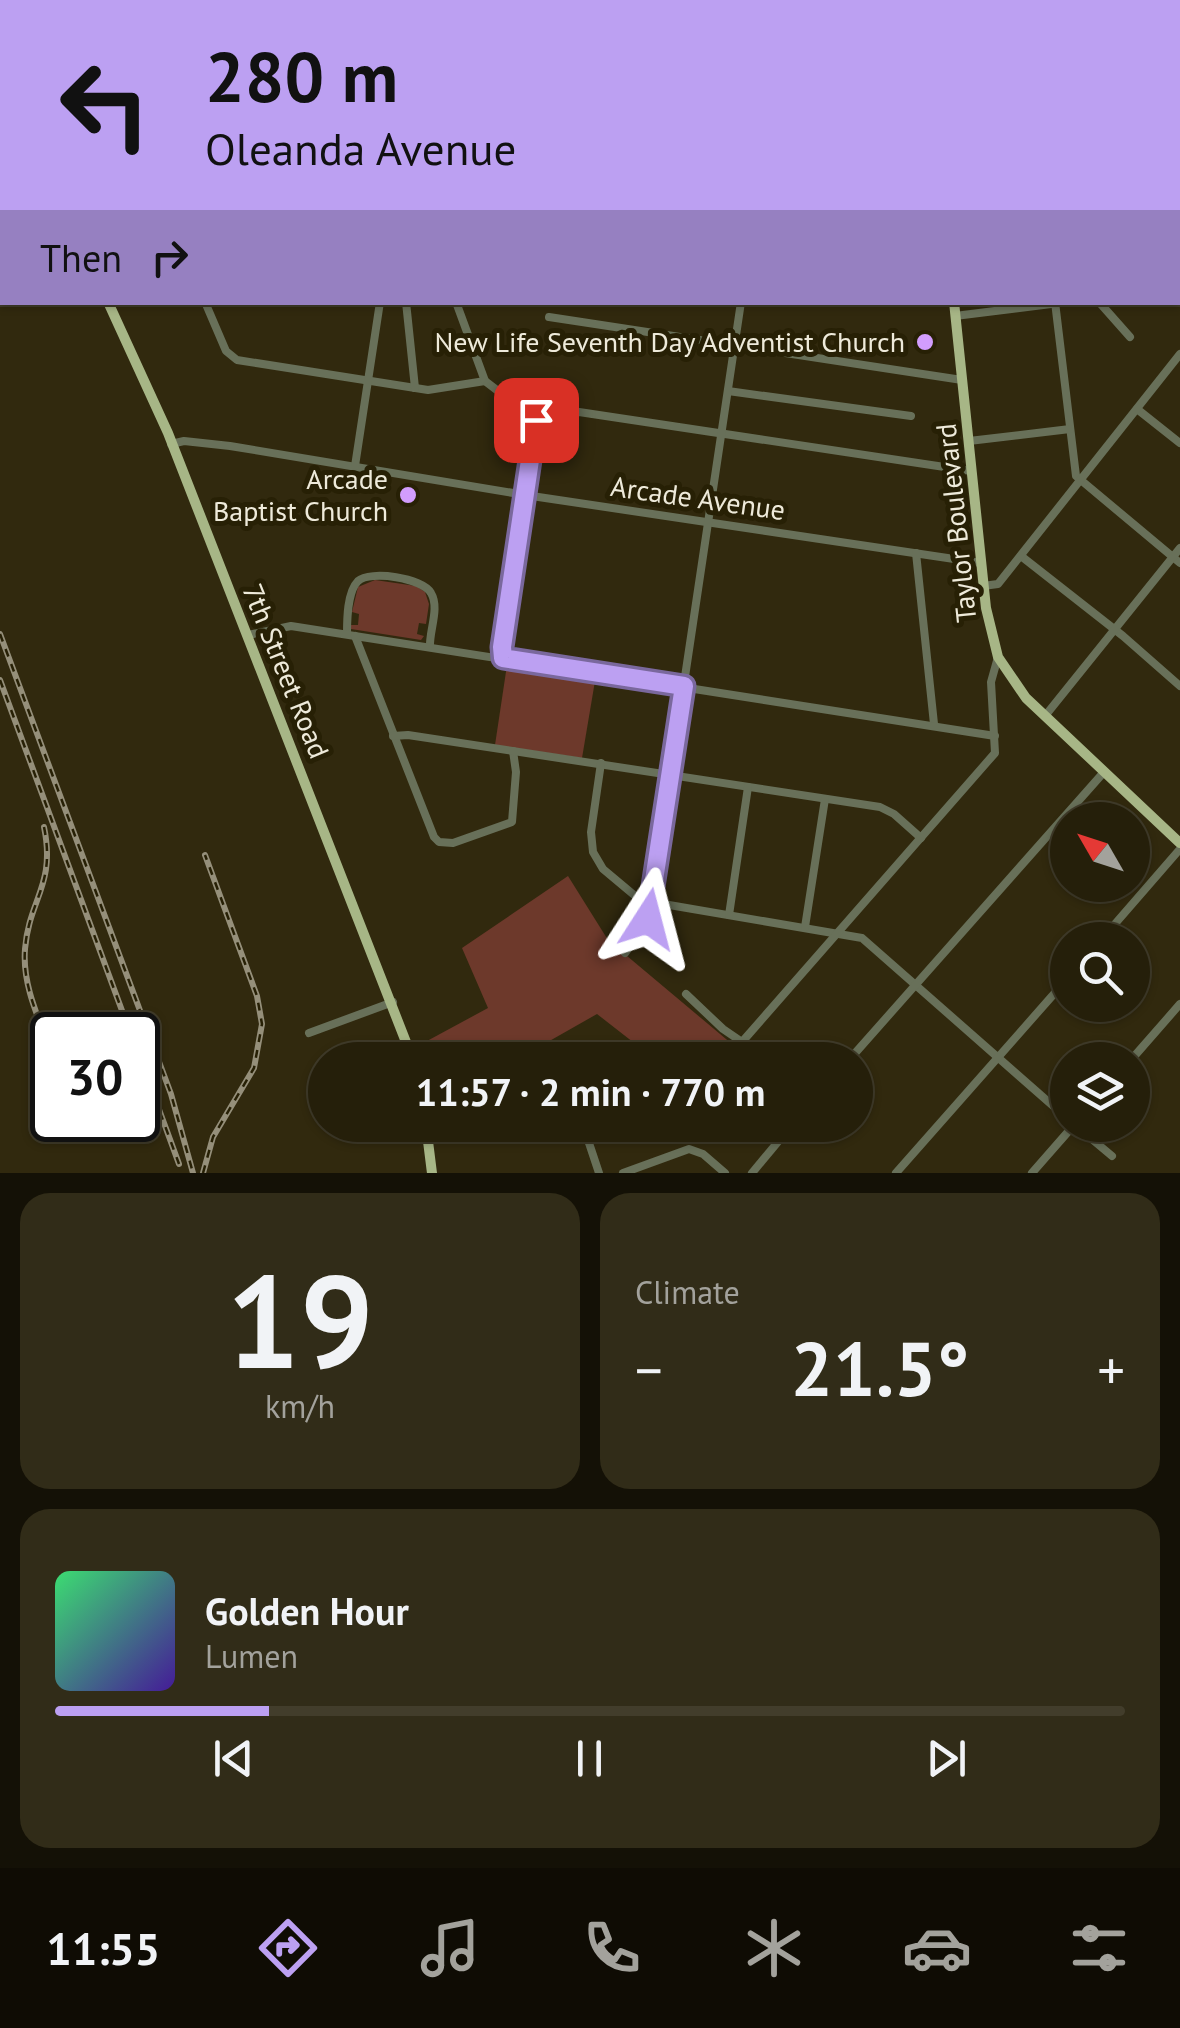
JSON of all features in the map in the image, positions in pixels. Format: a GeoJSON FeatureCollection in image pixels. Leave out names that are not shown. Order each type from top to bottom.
{"type":"FeatureCollection","features":[{"type":"Feature","properties":{"kind":"main road","name":"7th Street Road"},"geometry":{"type":"LineString","coordinates":[[109,305],[171,444],[248,634],[407,1042]]}},
{"type":"Feature","properties":{"kind":"main road","name":"Taylor Boulevard"},"geometry":{"type":"LineString","coordinates":[[954,305],[981,563],[990,631],[998,657],[1016,686],[1180,846]]}},
{"type":"Feature","properties":{"kind":"main road"},"geometry":{"type":"LineString","coordinates":[[428,1142],[432,1173]]}},
{"type":"Feature","properties":{"kind":"street"},"geometry":{"type":"LineString","coordinates":[[206,305],[232,358],[428,390],[485,381]]}},
{"type":"Feature","properties":{"kind":"street"},"geometry":{"type":"LineString","coordinates":[[355,466],[380,305]]}},
{"type":"Feature","properties":{"kind":"street"},"geometry":{"type":"LineString","coordinates":[[406,305],[414,388]]}},
{"type":"Feature","properties":{"kind":"street"},"geometry":{"type":"LineString","coordinates":[[457,305],[485,381],[536,420],[579,412],[971,471]]}},
{"type":"Feature","properties":{"kind":"street"},"geometry":{"type":"LineString","coordinates":[[625,953],[643,930],[651,904],[741,305]]}},
{"type":"Feature","properties":{"kind":"street"},"geometry":{"type":"LineString","coordinates":[[955,316],[1047,305]]}},
{"type":"Feature","properties":{"kind":"street"},"geometry":{"type":"LineString","coordinates":[[1055,305],[1074,468],[1080,481],[1176,560]]}},
{"type":"Feature","properties":{"kind":"street"},"geometry":{"type":"LineString","coordinates":[[1102,305],[1130,337]]}},
{"type":"Feature","properties":{"kind":"street"},"geometry":{"type":"LineString","coordinates":[[549,317],[962,380]]}},
{"type":"Feature","properties":{"kind":"street"},"geometry":{"type":"LineString","coordinates":[[984,586],[998,584],[1180,354]]}},
{"type":"Feature","properties":{"kind":"street"},"geometry":{"type":"LineString","coordinates":[[728,390],[911,416]]}},
{"type":"Feature","properties":{"kind":"street"},"geometry":{"type":"LineString","coordinates":[[1137,409],[1180,442]]}},
{"type":"Feature","properties":{"kind":"street"},"geometry":{"type":"LineString","coordinates":[[503,658],[536,420]]}},
{"type":"Feature","properties":{"kind":"street"},"geometry":{"type":"LineString","coordinates":[[969,440],[1070,429]]}},
{"type":"Feature","properties":{"kind":"street","name":"Arcade Avenue"},"geometry":{"type":"LineString","coordinates":[[171,444],[184,441],[355,466],[981,563]]}},
{"type":"Feature","properties":{"kind":"street"},"geometry":{"type":"LineString","coordinates":[[1045,716],[1176,560],[1180,548]]}},
{"type":"Feature","properties":{"kind":"street"},"geometry":{"type":"LineString","coordinates":[[916,553],[934,724]]}},
{"type":"Feature","properties":{"kind":"street"},"geometry":{"type":"LineString","coordinates":[[1021,556],[1180,686]]}},
{"type":"Feature","properties":{"kind":"street"},"geometry":{"type":"LineString","coordinates":[[430,647],[434,601],[431,592],[420,582],[397,578],[372,575],[358,581],[352,590],[351,635],[434,837],[447,844],[512,822],[513,751]]}},
{"type":"Feature","properties":{"kind":"street"},"geometry":{"type":"LineString","coordinates":[[248,634],[291,626],[995,736]]}},
{"type":"Feature","properties":{"kind":"street"},"geometry":{"type":"LineString","coordinates":[[686,994],[742,1042],[995,753],[991,682],[998,657]]}},
{"type":"Feature","properties":{"kind":"street"},"geometry":{"type":"LineString","coordinates":[[393,736],[601,763],[886,809],[921,838]]}},
{"type":"Feature","properties":{"kind":"street"},"geometry":{"type":"LineString","coordinates":[[601,763],[591,832],[594,857],[629,890],[651,904],[862,938],[1050,1103]]}},
{"type":"Feature","properties":{"kind":"street"},"geometry":{"type":"LineString","coordinates":[[866,1042],[1104,772]]}},
{"type":"Feature","properties":{"kind":"street"},"geometry":{"type":"LineString","coordinates":[[728,915],[748,787]]}},
{"type":"Feature","properties":{"kind":"street"},"geometry":{"type":"LineString","coordinates":[[805,927],[826,799]]}},
{"type":"Feature","properties":{"kind":"street"},"geometry":{"type":"LineString","coordinates":[[1116,922],[1180,846]]}},
{"type":"Feature","properties":{"kind":"street"},"geometry":{"type":"LineString","coordinates":[[896,1173],[1050,999]]}},
{"type":"Feature","properties":{"kind":"street"},"geometry":{"type":"LineString","coordinates":[[310,1033],[393,1002]]}},
{"type":"Feature","properties":{"kind":"street"},"geometry":{"type":"LineString","coordinates":[[1147,1042],[1180,1004]]}},
{"type":"Feature","properties":{"kind":"street"},"geometry":{"type":"LineString","coordinates":[[752,1173],[778,1142]]}},
{"type":"Feature","properties":{"kind":"street"},"geometry":{"type":"LineString","coordinates":[[1032,1173],[1059,1142]]}},
{"type":"Feature","properties":{"kind":"street"},"geometry":{"type":"LineString","coordinates":[[1095,1142],[1112,1156]]}},
{"type":"Feature","properties":{"kind":"street"},"geometry":{"type":"LineString","coordinates":[[588,1143],[599,1173]]}},
{"type":"Feature","properties":{"kind":"street"},"geometry":{"type":"LineString","coordinates":[[623,1173],[689,1149],[703,1154],[725,1173]]}},
{"type":"Feature","properties":{"kind":"shaded area"},"geometry":{"type":"Polygon","coordinates":[[[375,580],[416,586],[425,592],[429,604],[426,624],[419,623],[417,634],[424,636],[421,640],[351,629],[350,625],[358,625],[359,614],[352,612],[358,587],[375,580]]]}},
{"type":"Feature","properties":{"kind":"shaded area"},"geometry":{"type":"Polygon","coordinates":[[[507,665],[595,681],[582,758],[495,745],[507,665]]]}},
{"type":"Feature","properties":{"kind":"shaded area"},"geometry":{"type":"Polygon","coordinates":[[[568,876],[608,940],[730,1042],[633,1042],[597,1014],[548,1042],[428,1042],[488,1008],[462,948],[568,876]]]}},
{"type":"Feature","properties":{"kind":"railway"},"geometry":{"type":"LineString","coordinates":[[0,634],[171,1094],[193,1173]]}},
{"type":"Feature","properties":{"kind":"railway"},"geometry":{"type":"LineString","coordinates":[[0,680],[123,1012]]}},
{"type":"Feature","properties":{"kind":"railway"},"geometry":{"type":"LineString","coordinates":[[36,1012],[26,976],[25,949],[47,864],[44,827]]}},
{"type":"Feature","properties":{"kind":"railway"},"geometry":{"type":"LineString","coordinates":[[203,1173],[213,1137],[254,1068],[262,1024],[257,996],[205,855]]}},
{"type":"Feature","properties":{"kind":"railway"},"geometry":{"type":"LineString","coordinates":[[160,1112],[179,1164]]}},
{"type":"Feature","properties":{"kind":"place","name":"New Life Seventh Day Adventist Church"},"geometry":{"type":"Point","coordinates":[925,342]}},
{"type":"Feature","properties":{"kind":"place","name":"Arcade Baptist Church"},"geometry":{"type":"Point","coordinates":[408,495]}},
{"type":"Feature","properties":{"kind":"route"},"geometry":{"type":"LineString","coordinates":[[536,420],[503,658],[684,686],[648,919]]}}]}
